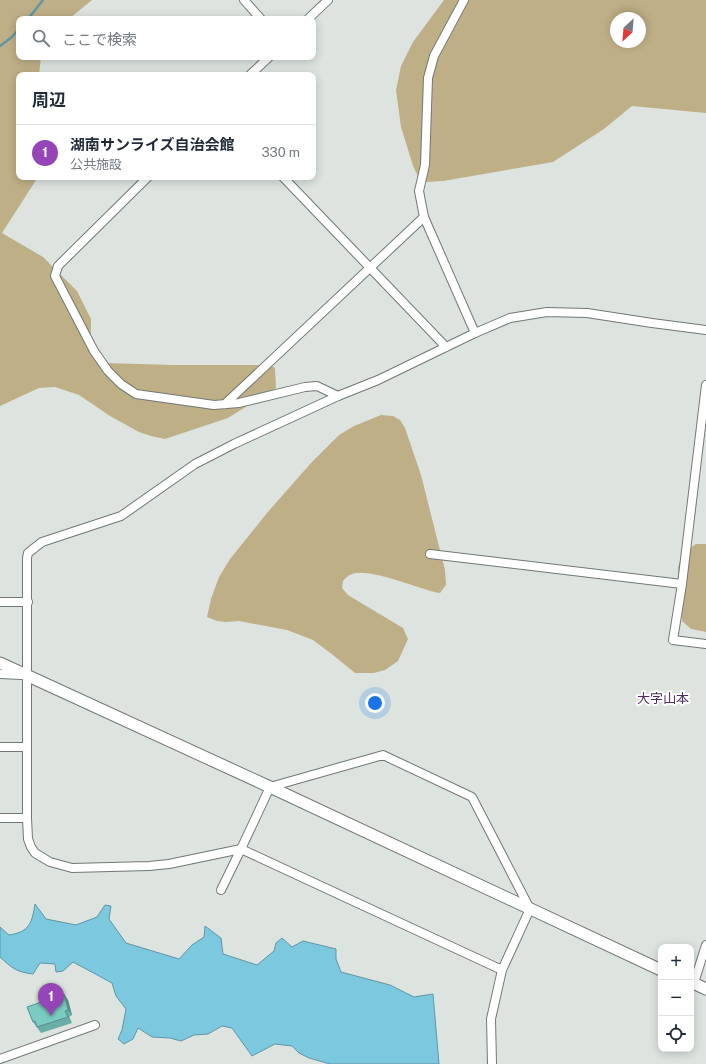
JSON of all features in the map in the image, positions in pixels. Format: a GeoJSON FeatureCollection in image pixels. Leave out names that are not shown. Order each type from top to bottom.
{"type":"FeatureCollection","features":[{"type":"Feature","properties":{"kind":"street"},"geometry":{"type":"LineString","coordinates":[[244,0],[258,16]]}},
{"type":"Feature","properties":{"kind":"street"},"geometry":{"type":"LineString","coordinates":[[311,16],[328,0]]}},
{"type":"Feature","properties":{"kind":"street"},"geometry":{"type":"LineString","coordinates":[[464,0],[434,56],[428,78],[425,165],[419,191],[424,217],[474,333]]}},
{"type":"Feature","properties":{"kind":"street"},"geometry":{"type":"LineString","coordinates":[[253,72],[266,60]]}},
{"type":"Feature","properties":{"kind":"street"},"geometry":{"type":"LineString","coordinates":[[145,180],[58,266],[55,276],[94,351],[108,371],[121,384],[136,394],[214,405],[239,403],[317,386],[338,396]]}},
{"type":"Feature","properties":{"kind":"street"},"geometry":{"type":"LineString","coordinates":[[286,180],[446,347]]}},
{"type":"Feature","properties":{"kind":"street"},"geometry":{"type":"LineString","coordinates":[[225,404],[424,217]]}},
{"type":"Feature","properties":{"kind":"street"},"geometry":{"type":"LineString","coordinates":[[502,970],[241,848],[169,864],[72,868],[50,862],[35,853],[28,839],[27,818],[28,553],[42,542],[121,516],[195,464],[234,444],[338,396],[378,380],[474,333],[510,318],[547,312],[587,313],[706,330]]}},
{"type":"Feature","properties":{"kind":"street"},"geometry":{"type":"LineString","coordinates":[[706,385],[682,584],[673,640],[706,644]]}},
{"type":"Feature","properties":{"kind":"street"},"geometry":{"type":"LineString","coordinates":[[430,554],[682,584]]}},
{"type":"Feature","properties":{"kind":"street"},"geometry":{"type":"LineString","coordinates":[[0,602],[28,602]]}},
{"type":"Feature","properties":{"kind":"street"},"geometry":{"type":"LineString","coordinates":[[0,663],[270,787],[658,969]]}},
{"type":"Feature","properties":{"kind":"street"},"geometry":{"type":"LineString","coordinates":[[0,674],[27,676]]}},
{"type":"Feature","properties":{"kind":"street"},"geometry":{"type":"LineString","coordinates":[[0,747],[27,747]]}},
{"type":"Feature","properties":{"kind":"street"},"geometry":{"type":"LineString","coordinates":[[221,890],[270,787],[383,755],[472,797],[530,909]]}},
{"type":"Feature","properties":{"kind":"street"},"geometry":{"type":"LineString","coordinates":[[0,818],[27,818]]}},
{"type":"Feature","properties":{"kind":"street"},"geometry":{"type":"LineString","coordinates":[[492,1064],[492,1019],[502,970],[530,909]]}},
{"type":"Feature","properties":{"kind":"street"},"geometry":{"type":"LineString","coordinates":[[693,980],[706,945]]}},
{"type":"Feature","properties":{"kind":"street"},"geometry":{"type":"LineString","coordinates":[[694,984],[706,989]]}},
{"type":"Feature","properties":{"kind":"street"},"geometry":{"type":"LineString","coordinates":[[2,1060],[95,1025]]}},
{"type":"Feature","properties":{"kind":"shaded area"},"geometry":{"type":"Polygon","coordinates":[[[0,0],[92,0],[73,16],[16,16],[16,60],[41,60],[39,72],[16,72],[16,180],[36,180],[2,233],[43,257],[77,291],[91,319],[91,340],[105,363],[271,365],[275,368],[276,388],[228,418],[165,439],[139,432],[110,416],[79,395],[55,387],[39,388],[0,406],[0,0]]]}},
{"type":"Feature","properties":{"kind":"shaded area"},"geometry":{"type":"Polygon","coordinates":[[[444,0],[706,0],[706,113],[632,106],[604,129],[553,162],[443,181],[426,182],[419,178],[413,166],[401,127],[396,90],[401,66],[413,42],[444,0]]]}},
{"type":"Feature","properties":{"kind":"shaded area"},"geometry":{"type":"Polygon","coordinates":[[[381,415],[393,416],[400,420],[405,428],[421,475],[445,570],[446,585],[440,593],[368,573],[350,575],[343,581],[342,588],[348,595],[403,628],[408,639],[398,661],[385,670],[374,673],[355,673],[313,640],[287,630],[239,621],[217,621],[207,617],[211,599],[219,577],[230,559],[267,513],[311,463],[339,435],[354,426],[381,415]]]}},
{"type":"Feature","properties":{"kind":"shaded area"},"geometry":{"type":"Polygon","coordinates":[[[696,544],[706,544],[706,632],[691,629],[682,621],[678,567],[681,558],[687,550],[696,544]]]}},
{"type":"Feature","properties":{"kind":"water"},"geometry":{"type":"Polygon","coordinates":[[[35,904],[46,919],[76,925],[97,917],[105,905],[111,906],[109,919],[126,943],[179,959],[192,945],[204,937],[205,926],[221,938],[223,954],[257,965],[274,951],[276,943],[282,938],[292,947],[303,941],[336,949],[336,959],[341,972],[390,985],[414,997],[433,994],[439,1064],[330,1064],[309,1058],[299,1053],[292,1046],[275,1044],[252,1056],[232,1028],[222,1026],[208,1034],[194,1035],[181,1041],[170,1038],[152,1037],[138,1028],[133,1039],[124,1044],[118,1039],[122,1030],[126,1009],[116,996],[112,983],[73,962],[63,971],[56,972],[55,964],[40,963],[33,974],[15,969],[0,957],[0,927],[9,935],[16,934],[26,929],[33,916],[35,904]]]}},
{"type":"Feature","properties":{"kind":"building"},"geometry":{"type":"Polygon","coordinates":[[[64,994],[68,1010],[65,1011],[68,1017],[37,1027],[35,1021],[33,1022],[27,1007],[64,994]]]}},
{"type":"Feature","properties":{"kind":"waterway"},"geometry":{"type":"LineString","coordinates":[[30,16],[43,0]]}},
{"type":"Feature","properties":{"kind":"waterway"},"geometry":{"type":"LineString","coordinates":[[0,46],[16,32]]}},
{"type":"Feature","properties":{"kind":"place","name":"湖南サンライズ自治会館"},"geometry":{"type":"Point","coordinates":[51,1016]}},
{"type":"Feature","properties":{"kind":"district","name":"大字山本"},"geometry":{"type":"Point","coordinates":[663,698]}}]}
